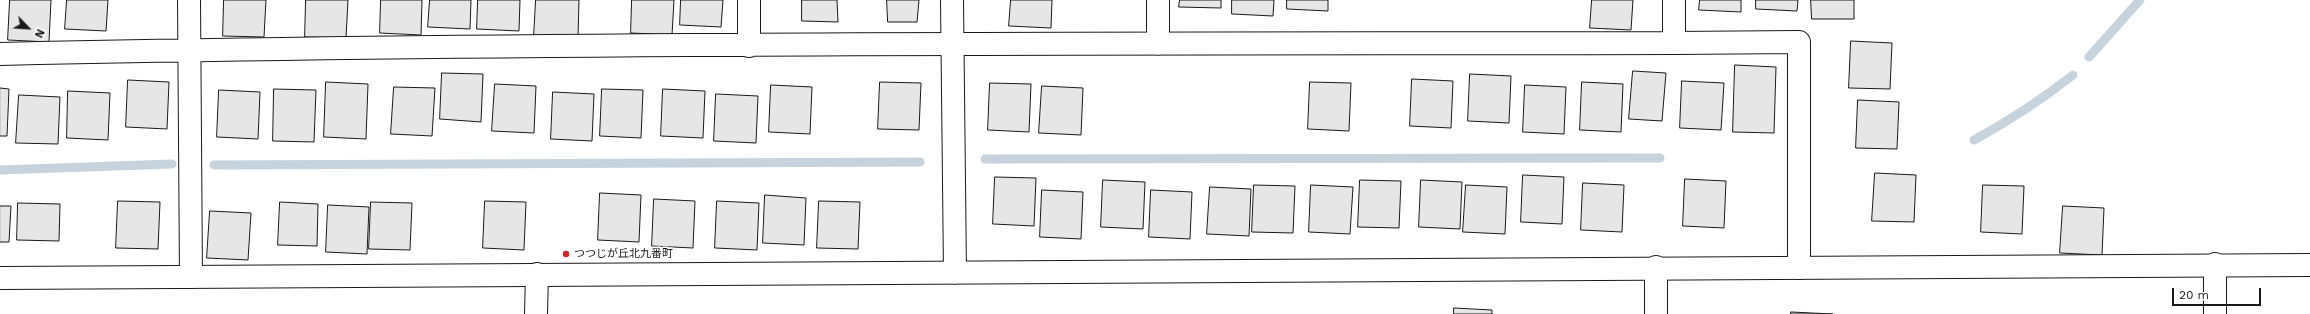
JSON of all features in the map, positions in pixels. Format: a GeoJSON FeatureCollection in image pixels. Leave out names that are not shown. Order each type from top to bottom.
{"type":"FeatureCollection","features":[{"type":"Feature","properties":{"kind":"street"},"geometry":{"type":"LineString","coordinates":[[188,0],[191,277]]}},
{"type":"Feature","properties":{"kind":"street"},"geometry":{"type":"LineString","coordinates":[[749,0],[749,46]]}},
{"type":"Feature","properties":{"kind":"street"},"geometry":{"type":"LineString","coordinates":[[952,0],[955,273]]}},
{"type":"Feature","properties":{"kind":"street"},"geometry":{"type":"LineString","coordinates":[[1158,0],[1158,44]]}},
{"type":"Feature","properties":{"kind":"street"},"geometry":{"type":"LineString","coordinates":[[1674,0],[1674,43]]}},
{"type":"Feature","properties":{"kind":"street"},"geometry":{"type":"LineString","coordinates":[[0,54],[189,50],[749,46],[1799,42],[1799,268]]}},
{"type":"Feature","properties":{"kind":"street"},"geometry":{"type":"LineString","coordinates":[[2215,264],[2215,314]]}},
{"type":"Feature","properties":{"kind":"street"},"geometry":{"type":"LineString","coordinates":[[0,278],[955,273],[1656,267],[1799,268],[2215,264],[2310,265]]}},
{"type":"Feature","properties":{"kind":"street"},"geometry":{"type":"LineString","coordinates":[[1656,267],[1656,314]]}},
{"type":"Feature","properties":{"kind":"street"},"geometry":{"type":"LineString","coordinates":[[536,314],[537,274]]}},
{"type":"Feature","properties":{"kind":"building"},"geometry":{"type":"Polygon","coordinates":[[[10,0],[51,0],[49,42],[8,40],[10,0]]]}},
{"type":"Feature","properties":{"kind":"building"},"geometry":{"type":"Polygon","coordinates":[[[67,0],[108,0],[106,31],[65,29],[67,0]]]}},
{"type":"Feature","properties":{"kind":"building"},"geometry":{"type":"Polygon","coordinates":[[[224,0],[266,0],[264,37],[223,36],[224,0]]]}},
{"type":"Feature","properties":{"kind":"building"},"geometry":{"type":"Polygon","coordinates":[[[306,0],[348,0],[346,38],[305,37],[306,0]]]}},
{"type":"Feature","properties":{"kind":"building"},"geometry":{"type":"Polygon","coordinates":[[[381,0],[422,0],[421,35],[380,33],[381,0]]]}},
{"type":"Feature","properties":{"kind":"building"},"geometry":{"type":"Polygon","coordinates":[[[430,0],[471,0],[470,29],[428,27],[430,0]]]}},
{"type":"Feature","properties":{"kind":"building"},"geometry":{"type":"Polygon","coordinates":[[[478,0],[520,0],[519,31],[477,29],[478,0]]]}},
{"type":"Feature","properties":{"kind":"building"},"geometry":{"type":"Polygon","coordinates":[[[536,0],[579,0],[578,37],[534,36],[536,0]]]}},
{"type":"Feature","properties":{"kind":"building"},"geometry":{"type":"Polygon","coordinates":[[[632,0],[674,0],[672,35],[631,33],[632,0]]]}},
{"type":"Feature","properties":{"kind":"building"},"geometry":{"type":"Polygon","coordinates":[[[681,0],[723,0],[721,27],[680,25],[681,0]]]}},
{"type":"Feature","properties":{"kind":"building"},"geometry":{"type":"Polygon","coordinates":[[[802,0],[837,0],[838,22],[802,21],[802,0]]]}},
{"type":"Feature","properties":{"kind":"building"},"geometry":{"type":"Polygon","coordinates":[[[887,0],[919,0],[917,22],[888,22],[887,0]]]}},
{"type":"Feature","properties":{"kind":"building"},"geometry":{"type":"Polygon","coordinates":[[[1011,0],[1052,0],[1051,28],[1009,26],[1011,0]]]}},
{"type":"Feature","properties":{"kind":"building"},"geometry":{"type":"Polygon","coordinates":[[[1180,0],[1221,0],[1221,8],[1179,7],[1180,0]]]}},
{"type":"Feature","properties":{"kind":"building"},"geometry":{"type":"Polygon","coordinates":[[[1232,0],[1274,0],[1273,16],[1232,14],[1232,0]]]}},
{"type":"Feature","properties":{"kind":"building"},"geometry":{"type":"Polygon","coordinates":[[[1287,0],[1328,0],[1328,11],[1287,9],[1287,0]]]}},
{"type":"Feature","properties":{"kind":"building"},"geometry":{"type":"Polygon","coordinates":[[[1592,0],[1633,0],[1631,30],[1590,28],[1592,0]]]}},
{"type":"Feature","properties":{"kind":"building"},"geometry":{"type":"Polygon","coordinates":[[[1700,0],[1741,0],[1741,12],[1699,10],[1700,0]]]}},
{"type":"Feature","properties":{"kind":"building"},"geometry":{"type":"Polygon","coordinates":[[[1756,0],[1798,0],[1797,11],[1756,9],[1756,0]]]}},
{"type":"Feature","properties":{"kind":"building"},"geometry":{"type":"Polygon","coordinates":[[[1811,0],[1854,0],[1854,19],[1812,19],[1811,0]]]}},
{"type":"Feature","properties":{"kind":"building"},"geometry":{"type":"Polygon","coordinates":[[[1851,41],[1892,43],[1890,89],[1849,88],[1851,41]]]}},
{"type":"Feature","properties":{"kind":"building"},"geometry":{"type":"Polygon","coordinates":[[[1735,65],[1776,67],[1774,133],[1733,132],[1735,65]]]}},
{"type":"Feature","properties":{"kind":"building"},"geometry":{"type":"Polygon","coordinates":[[[1633,71],[1666,73],[1662,121],[1629,119],[1633,71]]]}},
{"type":"Feature","properties":{"kind":"building"},"geometry":{"type":"Polygon","coordinates":[[[442,73],[483,74],[481,122],[440,119],[442,73]]]}},
{"type":"Feature","properties":{"kind":"building"},"geometry":{"type":"Polygon","coordinates":[[[1470,74],[1511,76],[1509,123],[1468,121],[1470,74]]]}},
{"type":"Feature","properties":{"kind":"building"},"geometry":{"type":"Polygon","coordinates":[[[1412,79],[1453,81],[1451,128],[1410,126],[1412,79]]]}},
{"type":"Feature","properties":{"kind":"building"},"geometry":{"type":"Polygon","coordinates":[[[128,80],[169,82],[167,129],[126,127],[128,80]]]}},
{"type":"Feature","properties":{"kind":"building"},"geometry":{"type":"Polygon","coordinates":[[[1682,81],[1724,83],[1721,130],[1680,128],[1682,81]]]}},
{"type":"Feature","properties":{"kind":"building"},"geometry":{"type":"Polygon","coordinates":[[[326,82],[368,84],[366,139],[324,137],[326,82]]]}},
{"type":"Feature","properties":{"kind":"building"},"geometry":{"type":"Polygon","coordinates":[[[880,82],[921,83],[919,130],[878,129],[880,82]]]}},
{"type":"Feature","properties":{"kind":"building"},"geometry":{"type":"Polygon","coordinates":[[[1310,82],[1351,83],[1349,131],[1308,129],[1310,82]]]}},
{"type":"Feature","properties":{"kind":"building"},"geometry":{"type":"Polygon","coordinates":[[[1582,82],[1623,84],[1621,132],[1580,130],[1582,82]]]}},
{"type":"Feature","properties":{"kind":"building"},"geometry":{"type":"Polygon","coordinates":[[[990,83],[1031,84],[1029,132],[988,130],[990,83]]]}},
{"type":"Feature","properties":{"kind":"building"},"geometry":{"type":"Polygon","coordinates":[[[495,84],[536,86],[534,133],[492,131],[495,84]]]}},
{"type":"Feature","properties":{"kind":"building"},"geometry":{"type":"Polygon","coordinates":[[[771,85],[812,87],[810,134],[769,132],[771,85]]]}},
{"type":"Feature","properties":{"kind":"building"},"geometry":{"type":"Polygon","coordinates":[[[1525,85],[1566,87],[1564,134],[1523,132],[1525,85]]]}},
{"type":"Feature","properties":{"kind":"building"},"geometry":{"type":"Polygon","coordinates":[[[1042,86],[1083,88],[1081,135],[1039,133],[1042,86]]]}},
{"type":"Feature","properties":{"kind":"building"},"geometry":{"type":"Polygon","coordinates":[[[394,87],[435,88],[432,136],[391,134],[394,87]]]}},
{"type":"Feature","properties":{"kind":"building"},"geometry":{"type":"Polygon","coordinates":[[[0,88],[9,89],[7,136],[0,136],[0,88]]]}},
{"type":"Feature","properties":{"kind":"building"},"geometry":{"type":"Polygon","coordinates":[[[274,89],[316,90],[314,142],[273,141],[274,89]]]}},
{"type":"Feature","properties":{"kind":"building"},"geometry":{"type":"Polygon","coordinates":[[[602,89],[643,90],[641,138],[600,136],[602,89]]]}},
{"type":"Feature","properties":{"kind":"building"},"geometry":{"type":"Polygon","coordinates":[[[663,89],[705,91],[703,138],[661,136],[663,89]]]}},
{"type":"Feature","properties":{"kind":"building"},"geometry":{"type":"Polygon","coordinates":[[[219,90],[260,92],[258,139],[217,137],[219,90]]]}},
{"type":"Feature","properties":{"kind":"building"},"geometry":{"type":"Polygon","coordinates":[[[68,91],[110,93],[108,140],[67,138],[68,91]]]}},
{"type":"Feature","properties":{"kind":"building"},"geometry":{"type":"Polygon","coordinates":[[[553,92],[594,94],[592,141],[551,139],[553,92]]]}},
{"type":"Feature","properties":{"kind":"building"},"geometry":{"type":"Polygon","coordinates":[[[716,94],[758,96],[756,143],[714,141],[716,94]]]}},
{"type":"Feature","properties":{"kind":"building"},"geometry":{"type":"Polygon","coordinates":[[[19,95],[60,97],[58,144],[16,143],[19,95]]]}},
{"type":"Feature","properties":{"kind":"building"},"geometry":{"type":"Polygon","coordinates":[[[1858,100],[1899,102],[1897,149],[1856,148],[1858,100]]]}},
{"type":"Feature","properties":{"kind":"building"},"geometry":{"type":"Polygon","coordinates":[[[1875,173],[1916,175],[1914,222],[1872,221],[1875,173]]]}},
{"type":"Feature","properties":{"kind":"building"},"geometry":{"type":"Polygon","coordinates":[[[1523,175],[1564,177],[1562,224],[1521,222],[1523,175]]]}},
{"type":"Feature","properties":{"kind":"building"},"geometry":{"type":"Polygon","coordinates":[[[995,177],[1036,178],[1034,226],[993,224],[995,177]]]}},
{"type":"Feature","properties":{"kind":"building"},"geometry":{"type":"Polygon","coordinates":[[[1685,179],[1726,181],[1724,228],[1683,226],[1685,179]]]}},
{"type":"Feature","properties":{"kind":"building"},"geometry":{"type":"Polygon","coordinates":[[[1103,180],[1145,182],[1143,229],[1101,227],[1103,180]]]}},
{"type":"Feature","properties":{"kind":"building"},"geometry":{"type":"Polygon","coordinates":[[[1360,180],[1401,181],[1399,228],[1358,227],[1360,180]]]}},
{"type":"Feature","properties":{"kind":"building"},"geometry":{"type":"Polygon","coordinates":[[[1421,180],[1462,182],[1460,229],[1419,227],[1421,180]]]}},
{"type":"Feature","properties":{"kind":"building"},"geometry":{"type":"Polygon","coordinates":[[[1583,183],[1624,185],[1622,232],[1581,230],[1583,183]]]}},
{"type":"Feature","properties":{"kind":"building"},"geometry":{"type":"Polygon","coordinates":[[[1254,185],[1295,186],[1293,233],[1252,232],[1254,185]]]}},
{"type":"Feature","properties":{"kind":"building"},"geometry":{"type":"Polygon","coordinates":[[[1311,185],[1353,187],[1350,234],[1309,232],[1311,185]]]}},
{"type":"Feature","properties":{"kind":"building"},"geometry":{"type":"Polygon","coordinates":[[[1466,185],[1507,187],[1505,234],[1463,232],[1466,185]]]}},
{"type":"Feature","properties":{"kind":"building"},"geometry":{"type":"Polygon","coordinates":[[[1983,185],[2024,186],[2022,234],[1981,232],[1983,185]]]}},
{"type":"Feature","properties":{"kind":"building"},"geometry":{"type":"Polygon","coordinates":[[[1210,187],[1251,189],[1249,236],[1207,234],[1210,187]]]}},
{"type":"Feature","properties":{"kind":"building"},"geometry":{"type":"Polygon","coordinates":[[[1042,190],[1083,192],[1081,239],[1040,237],[1042,190]]]}},
{"type":"Feature","properties":{"kind":"building"},"geometry":{"type":"Polygon","coordinates":[[[1151,190],[1192,192],[1190,239],[1149,237],[1151,190]]]}},
{"type":"Feature","properties":{"kind":"building"},"geometry":{"type":"Polygon","coordinates":[[[600,193],[641,195],[639,242],[598,240],[600,193]]]}},
{"type":"Feature","properties":{"kind":"building"},"geometry":{"type":"Polygon","coordinates":[[[765,195],[806,198],[804,245],[763,243],[765,195]]]}},
{"type":"Feature","properties":{"kind":"building"},"geometry":{"type":"Polygon","coordinates":[[[654,199],[695,201],[693,248],[652,246],[654,199]]]}},
{"type":"Feature","properties":{"kind":"building"},"geometry":{"type":"Polygon","coordinates":[[[118,201],[160,202],[158,249],[116,248],[118,201]]]}},
{"type":"Feature","properties":{"kind":"building"},"geometry":{"type":"Polygon","coordinates":[[[485,201],[526,202],[524,250],[483,248],[485,201]]]}},
{"type":"Feature","properties":{"kind":"building"},"geometry":{"type":"Polygon","coordinates":[[[717,201],[759,203],[757,250],[715,248],[717,201]]]}},
{"type":"Feature","properties":{"kind":"building"},"geometry":{"type":"Polygon","coordinates":[[[819,201],[860,202],[858,249],[817,248],[819,201]]]}},
{"type":"Feature","properties":{"kind":"building"},"geometry":{"type":"Polygon","coordinates":[[[280,202],[318,204],[317,246],[278,245],[280,202]]]}},
{"type":"Feature","properties":{"kind":"building"},"geometry":{"type":"Polygon","coordinates":[[[371,202],[412,203],[410,250],[369,249],[371,202]]]}},
{"type":"Feature","properties":{"kind":"building"},"geometry":{"type":"Polygon","coordinates":[[[18,203],[60,204],[59,241],[17,240],[18,203]]]}},
{"type":"Feature","properties":{"kind":"building"},"geometry":{"type":"Polygon","coordinates":[[[328,205],[369,207],[367,254],[326,252],[328,205]]]}},
{"type":"Feature","properties":{"kind":"building"},"geometry":{"type":"Polygon","coordinates":[[[0,206],[11,206],[9,242],[0,242],[0,206]]]}},
{"type":"Feature","properties":{"kind":"building"},"geometry":{"type":"Polygon","coordinates":[[[2063,206],[2104,208],[2102,255],[2060,253],[2063,206]]]}},
{"type":"Feature","properties":{"kind":"building"},"geometry":{"type":"Polygon","coordinates":[[[210,211],[251,213],[248,260],[207,258],[210,211]]]}},
{"type":"Feature","properties":{"kind":"building"},"geometry":{"type":"Polygon","coordinates":[[[1454,308],[1492,310],[1492,314],[1454,314],[1454,308]]]}},
{"type":"Feature","properties":{"kind":"building"},"geometry":{"type":"Polygon","coordinates":[[[1791,312],[1833,314],[1791,314],[1791,312]]]}},
{"type":"Feature","properties":{"kind":"waterway"},"geometry":{"type":"LineString","coordinates":[[2089,57],[2140,0]]}},
{"type":"Feature","properties":{"kind":"waterway"},"geometry":{"type":"LineString","coordinates":[[1974,140],[2025,110],[2073,75]]}},
{"type":"Feature","properties":{"kind":"waterway"},"geometry":{"type":"LineString","coordinates":[[985,159],[1660,158]]}},
{"type":"Feature","properties":{"kind":"waterway"},"geometry":{"type":"LineString","coordinates":[[214,165],[920,162]]}},
{"type":"Feature","properties":{"kind":"waterway"},"geometry":{"type":"LineString","coordinates":[[0,170],[172,164]]}},
{"type":"Feature","properties":{"kind":"place","name":"つつじが丘北九番町"},"geometry":{"type":"Point","coordinates":[566,254]}}]}
